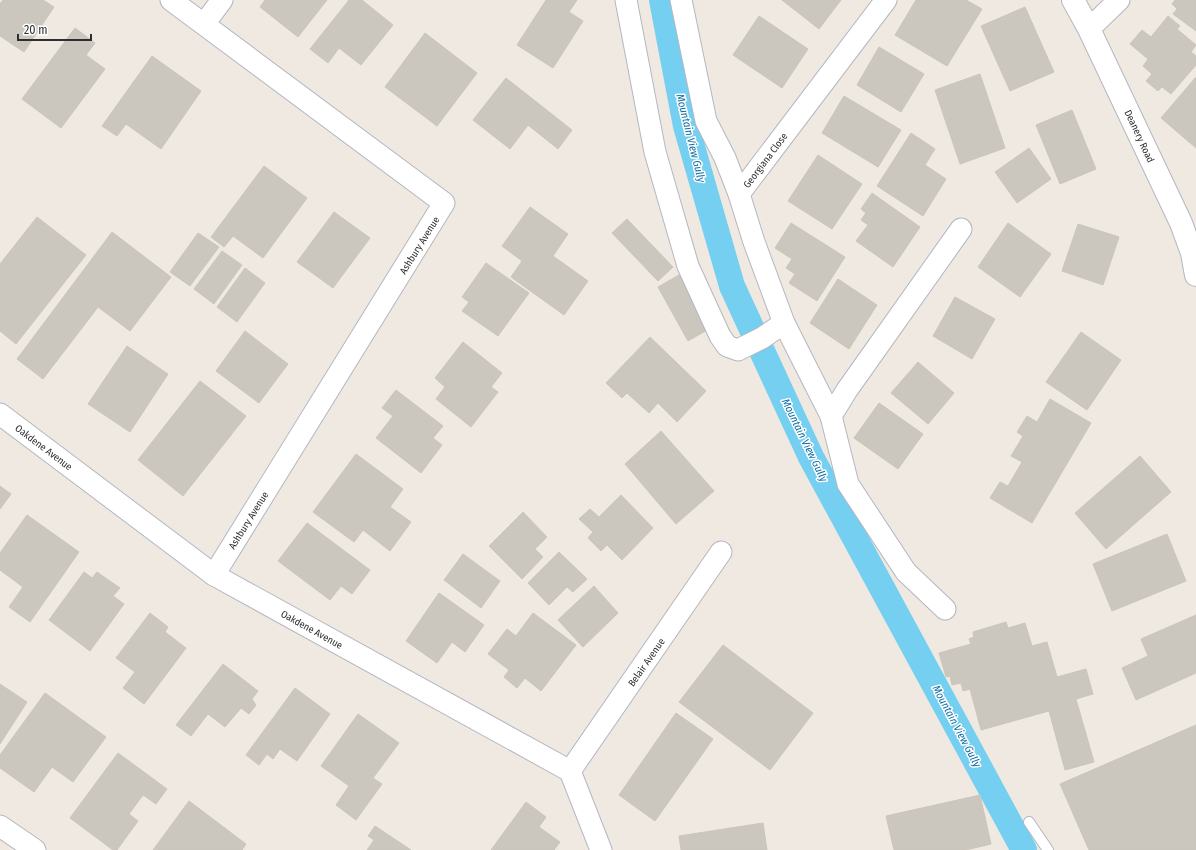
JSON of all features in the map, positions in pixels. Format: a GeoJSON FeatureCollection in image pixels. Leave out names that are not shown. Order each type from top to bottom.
{"type":"FeatureCollection","features":[{"type":"Feature","properties":{"kind":"street","name":"Ashbury Avenue"},"geometry":{"type":"LineString","coordinates":[[171,0],[444,203],[214,575]]}},
{"type":"Feature","properties":{"kind":"street"},"geometry":{"type":"LineString","coordinates":[[204,24],[222,0]]}},
{"type":"Feature","properties":{"kind":"street"},"geometry":{"type":"LineString","coordinates":[[626,0],[655,152],[688,266],[720,336],[728,346],[738,350],[762,338],[784,323]]}},
{"type":"Feature","properties":{"kind":"street","name":"Georgiana Close"},"geometry":{"type":"LineString","coordinates":[[681,0],[706,121],[725,158],[739,194]]}},
{"type":"Feature","properties":{"kind":"street","name":"Georgiana Close"},"geometry":{"type":"LineString","coordinates":[[739,194],[886,0]]}},
{"type":"Feature","properties":{"kind":"street","name":"Deanery Road"},"geometry":{"type":"LineString","coordinates":[[1073,0],[1089,29],[1181,223],[1192,253],[1196,275]]}},
{"type":"Feature","properties":{"kind":"street"},"geometry":{"type":"LineString","coordinates":[[1089,29],[1119,0]]}},
{"type":"Feature","properties":{"kind":"street"},"geometry":{"type":"LineString","coordinates":[[739,194],[754,242],[784,323],[831,416],[848,484],[906,572],[945,609]]}},
{"type":"Feature","properties":{"kind":"street"},"geometry":{"type":"LineString","coordinates":[[831,416],[847,390],[961,230]]}},
{"type":"Feature","properties":{"kind":"street","name":"Oakdene Avenue"},"geometry":{"type":"LineString","coordinates":[[0,414],[214,575],[570,771]]}},
{"type":"Feature","properties":{"kind":"street","name":"Belair Avenue"},"geometry":{"type":"LineString","coordinates":[[570,771],[722,552]]}},
{"type":"Feature","properties":{"kind":"street"},"geometry":{"type":"LineString","coordinates":[[570,771],[601,850]]}},
{"type":"Feature","properties":{"kind":"street"},"geometry":{"type":"LineString","coordinates":[[0,826],[36,850]]}},
{"type":"Feature","properties":{"kind":"lane"},"geometry":{"type":"LineString","coordinates":[[1029,822],[1048,850]]}},
{"type":"Feature","properties":{"kind":"building"},"geometry":{"type":"Polygon","coordinates":[[[3,0],[43,0],[54,7],[24,52],[0,36],[0,4],[3,0]]]}},
{"type":"Feature","properties":{"kind":"building"},"geometry":{"type":"Polygon","coordinates":[[[265,0],[327,0],[298,37],[260,7],[265,0]]]}},
{"type":"Feature","properties":{"kind":"building"},"geometry":{"type":"Polygon","coordinates":[[[349,0],[362,0],[393,25],[361,65],[339,48],[328,63],[310,49],[349,0]]]}},
{"type":"Feature","properties":{"kind":"building"},"geometry":{"type":"Polygon","coordinates":[[[546,0],[577,0],[569,12],[583,21],[553,68],[517,45],[546,0]]]}},
{"type":"Feature","properties":{"kind":"building"},"geometry":{"type":"Polygon","coordinates":[[[782,0],[841,0],[819,29],[782,0]]]}},
{"type":"Feature","properties":{"kind":"building"},"geometry":{"type":"Polygon","coordinates":[[[916,0],[966,0],[982,9],[947,66],[895,35],[916,0]]]}},
{"type":"Feature","properties":{"kind":"building"},"geometry":{"type":"Polygon","coordinates":[[[1175,0],[1196,0],[1196,31],[1173,14],[1177,9],[1172,4],[1175,0]]]}},
{"type":"Feature","properties":{"kind":"building"},"geometry":{"type":"Polygon","coordinates":[[[1025,7],[1054,72],[1010,91],[981,26],[1025,7]]]}},
{"type":"Feature","properties":{"kind":"building"},"geometry":{"type":"Polygon","coordinates":[[[759,16],[808,49],[782,88],[733,55],[759,16]]]}},
{"type":"Feature","properties":{"kind":"building"},"geometry":{"type":"Polygon","coordinates":[[[1168,16],[1180,26],[1177,29],[1196,45],[1191,52],[1196,56],[1196,65],[1171,94],[1162,87],[1158,91],[1146,81],[1152,74],[1143,66],[1148,59],[1130,44],[1142,30],[1151,37],[1168,16]]]}},
{"type":"Feature","properties":{"kind":"building"},"geometry":{"type":"Polygon","coordinates":[[[75,28],[95,43],[86,55],[105,69],[61,128],[22,99],[75,28]]]}},
{"type":"Feature","properties":{"kind":"building"},"geometry":{"type":"Polygon","coordinates":[[[425,33],[477,73],[437,126],[385,87],[425,33]]]}},
{"type":"Feature","properties":{"kind":"building"},"geometry":{"type":"Polygon","coordinates":[[[879,47],[924,74],[901,112],[857,85],[879,47]]]}},
{"type":"Feature","properties":{"kind":"building"},"geometry":{"type":"Polygon","coordinates":[[[152,56],[201,91],[161,149],[126,124],[117,136],[102,126],[152,56]]]}},
{"type":"Feature","properties":{"kind":"building"},"geometry":{"type":"Polygon","coordinates":[[[980,74],[1005,148],[960,164],[935,90],[980,74]]]}},
{"type":"Feature","properties":{"kind":"building"},"geometry":{"type":"Polygon","coordinates":[[[1196,77],[1196,148],[1161,118],[1196,77]]]}},
{"type":"Feature","properties":{"kind":"building"},"geometry":{"type":"Polygon","coordinates":[[[506,78],[572,130],[558,149],[528,125],[510,149],[473,120],[506,78]]]}},
{"type":"Feature","properties":{"kind":"building"},"geometry":{"type":"Polygon","coordinates":[[[844,96],[901,130],[878,167],[822,133],[844,96]]]}},
{"type":"Feature","properties":{"kind":"building"},"geometry":{"type":"Polygon","coordinates":[[[1072,110],[1096,169],[1060,184],[1036,125],[1072,110]]]}},
{"type":"Feature","properties":{"kind":"building"},"geometry":{"type":"Polygon","coordinates":[[[911,133],[935,149],[925,165],[946,179],[923,216],[877,186],[911,133]]]}},
{"type":"Feature","properties":{"kind":"building"},"geometry":{"type":"Polygon","coordinates":[[[1029,148],[1051,179],[1017,203],[995,172],[1029,148]]]}},
{"type":"Feature","properties":{"kind":"building"},"geometry":{"type":"Polygon","coordinates":[[[818,155],[862,184],[832,229],[788,201],[818,155]]]}},
{"type":"Feature","properties":{"kind":"building"},"geometry":{"type":"Polygon","coordinates":[[[264,166],[307,198],[263,258],[233,236],[224,247],[211,237],[264,166]]]}},
{"type":"Feature","properties":{"kind":"building"},"geometry":{"type":"Polygon","coordinates":[[[872,193],[920,227],[893,267],[856,241],[868,225],[861,220],[866,213],[861,209],[872,193]]]}},
{"type":"Feature","properties":{"kind":"building"},"geometry":{"type":"Polygon","coordinates":[[[530,207],[568,234],[553,256],[588,281],[564,315],[511,277],[522,261],[502,246],[530,207]]]}},
{"type":"Feature","properties":{"kind":"building"},"geometry":{"type":"Polygon","coordinates":[[[334,212],[370,238],[333,288],[297,262],[334,212]]]}},
{"type":"Feature","properties":{"kind":"building"},"geometry":{"type":"Polygon","coordinates":[[[37,217],[86,255],[16,344],[0,331],[0,264],[37,217]]]}},
{"type":"Feature","properties":{"kind":"building"},"geometry":{"type":"Polygon","coordinates":[[[627,219],[673,267],[658,281],[612,233],[627,219]]]}},
{"type":"Feature","properties":{"kind":"building"},"geometry":{"type":"Polygon","coordinates":[[[791,223],[845,257],[817,301],[789,283],[795,274],[786,268],[792,259],[775,248],[791,223]]]}},
{"type":"Feature","properties":{"kind":"building"},"geometry":{"type":"Polygon","coordinates":[[[1008,223],[1051,254],[1020,297],[978,267],[1008,223]]]}},
{"type":"Feature","properties":{"kind":"building"},"geometry":{"type":"Polygon","coordinates":[[[1078,224],[1119,237],[1103,285],[1062,271],[1078,224]]]}},
{"type":"Feature","properties":{"kind":"building"},"geometry":{"type":"Polygon","coordinates":[[[112,232],[171,277],[130,331],[98,307],[43,379],[17,359],[112,232]]]}},
{"type":"Feature","properties":{"kind":"building"},"geometry":{"type":"Polygon","coordinates":[[[198,233],[219,247],[190,286],[170,272],[198,233]]]}},
{"type":"Feature","properties":{"kind":"building"},"geometry":{"type":"Polygon","coordinates":[[[222,251],[242,265],[214,304],[194,289],[222,251]]]}},
{"type":"Feature","properties":{"kind":"building"},"geometry":{"type":"Polygon","coordinates":[[[486,263],[529,293],[498,336],[462,311],[469,302],[462,297],[486,263]]]}},
{"type":"Feature","properties":{"kind":"building"},"geometry":{"type":"Polygon","coordinates":[[[245,268],[265,283],[237,322],[217,307],[245,268]]]}},
{"type":"Feature","properties":{"kind":"building"},"geometry":{"type":"Polygon","coordinates":[[[679,275],[709,329],[688,341],[658,287],[679,275]]]}},
{"type":"Feature","properties":{"kind":"building"},"geometry":{"type":"Polygon","coordinates":[[[838,279],[877,305],[849,349],[810,323],[838,279]]]}},
{"type":"Feature","properties":{"kind":"building"},"geometry":{"type":"Polygon","coordinates":[[[955,297],[995,319],[972,359],[933,336],[955,297]]]}},
{"type":"Feature","properties":{"kind":"building"},"geometry":{"type":"Polygon","coordinates":[[[245,331],[288,364],[259,403],[216,371],[245,331]]]}},
{"type":"Feature","properties":{"kind":"building"},"geometry":{"type":"Polygon","coordinates":[[[1081,332],[1121,360],[1087,410],[1046,382],[1081,332]]]}},
{"type":"Feature","properties":{"kind":"building"},"geometry":{"type":"Polygon","coordinates":[[[650,337],[706,391],[677,422],[658,403],[649,413],[627,393],[622,398],[606,383],[650,337]]]}},
{"type":"Feature","properties":{"kind":"building"},"geometry":{"type":"Polygon","coordinates":[[[463,342],[502,373],[491,387],[498,392],[471,427],[436,399],[445,387],[435,378],[463,342]]]}},
{"type":"Feature","properties":{"kind":"building"},"geometry":{"type":"Polygon","coordinates":[[[127,346],[168,374],[130,432],[88,404],[127,346]]]}},
{"type":"Feature","properties":{"kind":"building"},"geometry":{"type":"Polygon","coordinates":[[[918,362],[954,393],[928,424],[891,393],[918,362]]]}},
{"type":"Feature","properties":{"kind":"building"},"geometry":{"type":"Polygon","coordinates":[[[200,381],[246,416],[183,496],[138,460],[200,381]]]}},
{"type":"Feature","properties":{"kind":"building"},"geometry":{"type":"Polygon","coordinates":[[[396,390],[443,426],[433,438],[442,445],[421,473],[376,438],[393,416],[382,408],[396,390]]]}},
{"type":"Feature","properties":{"kind":"building"},"geometry":{"type":"Polygon","coordinates":[[[1050,399],[1091,423],[1032,523],[990,498],[1000,482],[1008,486],[1022,462],[1011,456],[1023,436],[1017,432],[1027,416],[1037,422],[1050,399]]]}},
{"type":"Feature","properties":{"kind":"building"},"geometry":{"type":"Polygon","coordinates":[[[879,403],[923,434],[898,469],[854,438],[879,403]]]}},
{"type":"Feature","properties":{"kind":"building"},"geometry":{"type":"Polygon","coordinates":[[[661,431],[714,491],[676,524],[625,464],[661,431]]]}},
{"type":"Feature","properties":{"kind":"building"},"geometry":{"type":"Polygon","coordinates":[[[356,454],[403,489],[390,507],[411,522],[390,551],[363,530],[354,542],[313,512],[356,454]]]}},
{"type":"Feature","properties":{"kind":"building"},"geometry":{"type":"Polygon","coordinates":[[[1140,456],[1171,492],[1106,549],[1075,513],[1140,456]]]}},
{"type":"Feature","properties":{"kind":"building"},"geometry":{"type":"Polygon","coordinates":[[[0,486],[11,494],[0,509],[0,486]]]}},
{"type":"Feature","properties":{"kind":"building"},"geometry":{"type":"Polygon","coordinates":[[[621,495],[653,528],[622,560],[607,545],[601,551],[588,538],[593,532],[579,519],[590,509],[599,517],[621,495]]]}},
{"type":"Feature","properties":{"kind":"building"},"geometry":{"type":"Polygon","coordinates":[[[523,512],[547,537],[535,549],[543,557],[522,579],[489,546],[523,512]]]}},
{"type":"Feature","properties":{"kind":"building"},"geometry":{"type":"Polygon","coordinates":[[[27,515],[79,552],[30,622],[9,607],[23,587],[0,570],[0,553],[27,515]]]}},
{"type":"Feature","properties":{"kind":"building"},"geometry":{"type":"Polygon","coordinates":[[[307,523],[370,570],[352,594],[341,586],[330,600],[278,561],[307,523]]]}},
{"type":"Feature","properties":{"kind":"building"},"geometry":{"type":"Polygon","coordinates":[[[1167,534],[1186,581],[1112,611],[1093,564],[1167,534]]]}},
{"type":"Feature","properties":{"kind":"building"},"geometry":{"type":"Polygon","coordinates":[[[559,552],[587,579],[573,592],[567,587],[549,605],[528,583],[559,552]]]}},
{"type":"Feature","properties":{"kind":"building"},"geometry":{"type":"Polygon","coordinates":[[[463,554],[500,581],[481,608],[444,580],[463,554]]]}},
{"type":"Feature","properties":{"kind":"building"},"geometry":{"type":"Polygon","coordinates":[[[84,572],[92,578],[97,572],[120,588],[113,596],[124,604],[90,651],[49,620],[84,572]]]}},
{"type":"Feature","properties":{"kind":"building"},"geometry":{"type":"Polygon","coordinates":[[[594,586],[618,613],[583,647],[558,620],[594,586]]]}},
{"type":"Feature","properties":{"kind":"building"},"geometry":{"type":"Polygon","coordinates":[[[439,593],[484,625],[465,652],[452,642],[437,663],[406,641],[439,593]]]}},
{"type":"Feature","properties":{"kind":"building"},"geometry":{"type":"Polygon","coordinates":[[[150,613],[168,627],[165,632],[186,648],[144,704],[123,688],[135,672],[116,658],[150,613]]]}},
{"type":"Feature","properties":{"kind":"building"},"geometry":{"type":"Polygon","coordinates":[[[533,613],[576,645],[541,691],[525,678],[517,688],[504,677],[509,670],[488,654],[507,629],[516,636],[533,613]]]}},
{"type":"Feature","properties":{"kind":"building"},"geometry":{"type":"Polygon","coordinates":[[[1196,615],[1196,673],[1136,700],[1122,668],[1148,656],[1141,639],[1196,615]]]}},
{"type":"Feature","properties":{"kind":"building"},"geometry":{"type":"Polygon","coordinates":[[[1006,622],[1008,628],[1025,623],[1032,646],[1047,642],[1057,677],[1086,669],[1093,694],[1076,699],[1094,762],[1065,770],[1049,711],[981,730],[970,689],[963,691],[961,683],[952,685],[950,676],[946,677],[939,653],[971,644],[969,639],[974,637],[973,632],[1006,622]]]}},
{"type":"Feature","properties":{"kind":"building"},"geometry":{"type":"Polygon","coordinates":[[[723,645],[813,713],[770,770],[679,702],[723,645]]]}},
{"type":"Feature","properties":{"kind":"building"},"geometry":{"type":"Polygon","coordinates":[[[223,664],[258,691],[252,699],[256,705],[249,714],[241,708],[225,727],[208,714],[191,736],[176,725],[223,664]]]}},
{"type":"Feature","properties":{"kind":"building"},"geometry":{"type":"Polygon","coordinates":[[[0,684],[27,702],[0,744],[0,684]]]}},
{"type":"Feature","properties":{"kind":"building"},"geometry":{"type":"Polygon","coordinates":[[[295,688],[330,714],[297,761],[280,749],[273,759],[267,754],[259,765],[246,755],[295,688]]]}},
{"type":"Feature","properties":{"kind":"building"},"geometry":{"type":"Polygon","coordinates":[[[45,693],[106,737],[73,782],[52,767],[34,792],[0,768],[0,755],[45,693]]]}},
{"type":"Feature","properties":{"kind":"building"},"geometry":{"type":"Polygon","coordinates":[[[676,713],[713,739],[655,821],[619,795],[676,713]]]}},
{"type":"Feature","properties":{"kind":"building"},"geometry":{"type":"Polygon","coordinates":[[[358,714],[399,743],[373,778],[382,784],[356,820],[336,805],[349,786],[321,766],[358,714]]]}},
{"type":"Feature","properties":{"kind":"building"},"geometry":{"type":"Polygon","coordinates":[[[1196,725],[1196,850],[1089,850],[1060,784],[1196,725]]]}},
{"type":"Feature","properties":{"kind":"building"},"geometry":{"type":"Polygon","coordinates":[[[118,753],[167,789],[156,804],[143,795],[129,814],[138,821],[117,850],[113,850],[70,818],[118,753]]]}},
{"type":"Feature","properties":{"kind":"building"},"geometry":{"type":"Polygon","coordinates":[[[980,795],[991,844],[966,850],[894,850],[886,816],[980,795]]]}},
{"type":"Feature","properties":{"kind":"building"},"geometry":{"type":"Polygon","coordinates":[[[189,801],[246,844],[242,850],[153,850],[189,801]]]}},
{"type":"Feature","properties":{"kind":"building"},"geometry":{"type":"Polygon","coordinates":[[[526,802],[546,817],[539,827],[560,842],[554,850],[491,850],[526,802]]]}},
{"type":"Feature","properties":{"kind":"building"},"geometry":{"type":"Polygon","coordinates":[[[763,823],[767,850],[681,850],[679,836],[763,823]]]}},
{"type":"Feature","properties":{"kind":"building"},"geometry":{"type":"Polygon","coordinates":[[[375,826],[411,850],[367,850],[374,840],[368,836],[375,826]]]}},
{"type":"Feature","properties":{"kind":"waterway","name":"Mountain View Gully"},"geometry":{"type":"LineString","coordinates":[[662,0],[686,126],[732,286],[811,457],[1024,850]]}}]}
